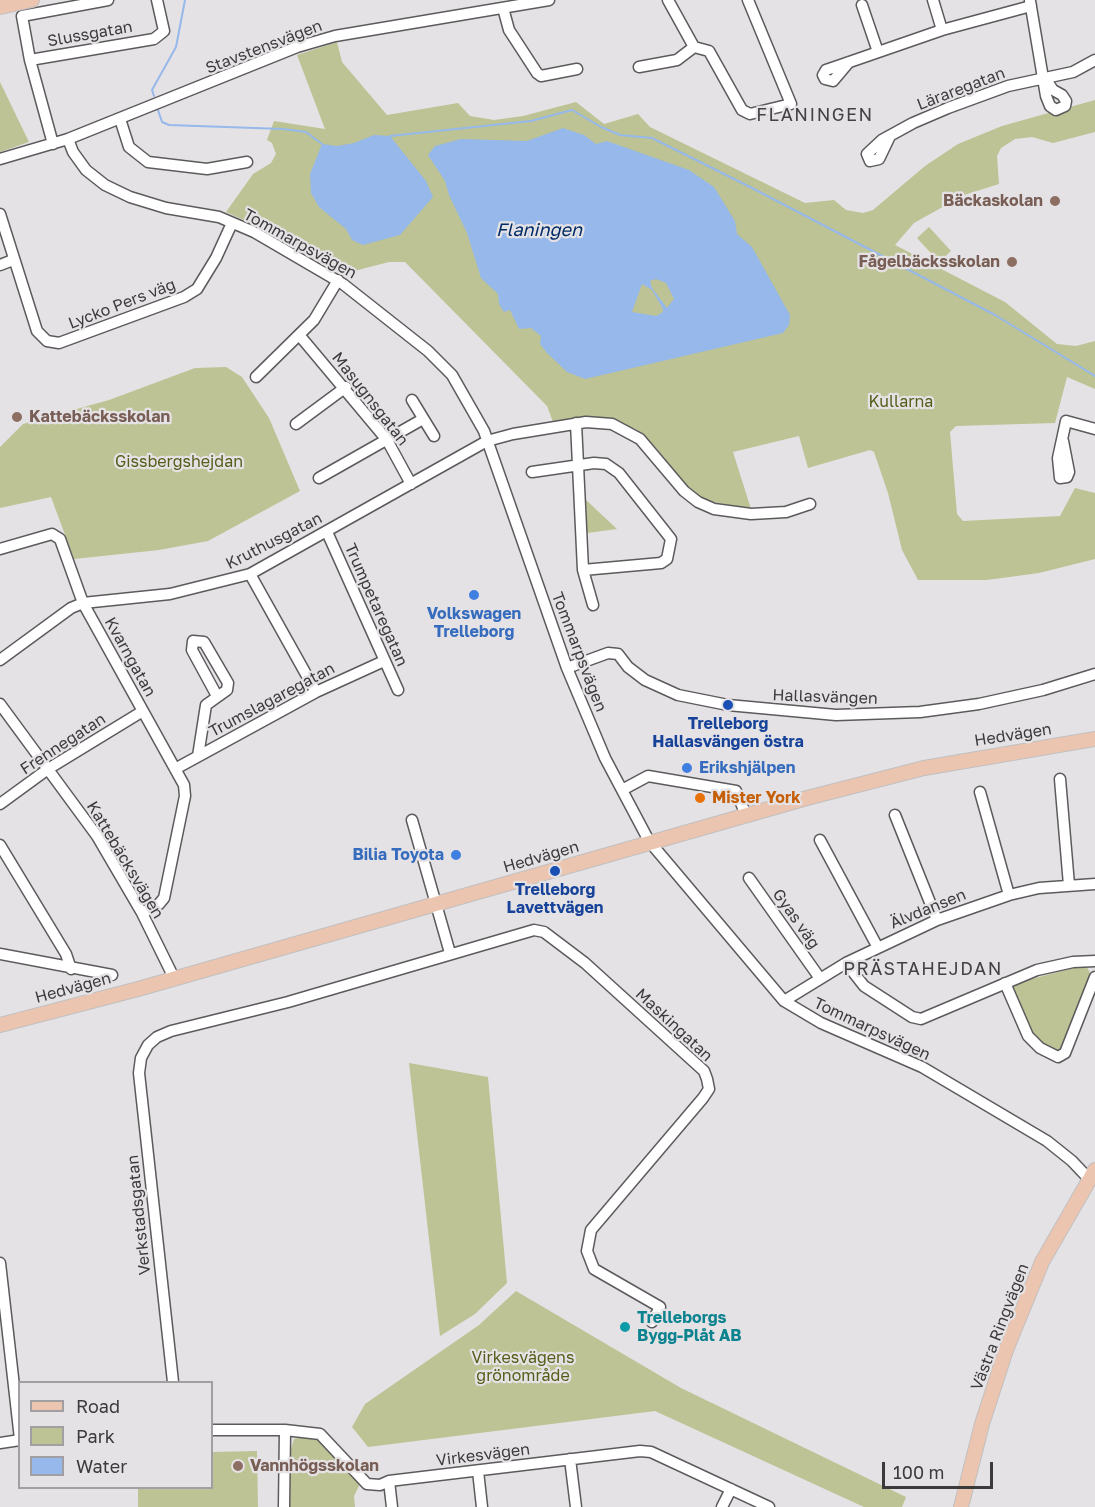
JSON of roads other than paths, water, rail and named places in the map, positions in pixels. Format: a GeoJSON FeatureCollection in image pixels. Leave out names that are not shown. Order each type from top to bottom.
{"type":"FeatureCollection","features":[{"type":"Feature","properties":{"kind":"main road"},"geometry":{"type":"LineString","coordinates":[[0,7],[32,0]]}},
{"type":"Feature","properties":{"kind":"main road","name":"Hedvägen"},"geometry":{"type":"LineString","coordinates":[[0,1025],[555,871],[649,841],[924,768],[1095,739]]}},
{"type":"Feature","properties":{"kind":"main road","name":"Västra Ringvägen"},"geometry":{"type":"LineString","coordinates":[[961,1507],[982,1424],[1006,1350],[1042,1262],[1092,1175]]}},
{"type":"Feature","properties":{"kind":"street"},"geometry":{"type":"LineString","coordinates":[[53,144],[30,60],[22,16],[108,0]]}},
{"type":"Feature","properties":{"kind":"street","name":"Slussgatan"},"geometry":{"type":"LineString","coordinates":[[30,60],[154,39],[164,31],[157,0]]}},
{"type":"Feature","properties":{"kind":"street","name":"Stavstensvägen"},"geometry":{"type":"LineString","coordinates":[[0,159],[68,139],[297,47],[335,36],[549,0]]}},
{"type":"Feature","properties":{"kind":"street"},"geometry":{"type":"LineString","coordinates":[[668,0],[694,47],[709,51],[742,110],[750,114],[791,104],[748,0]]}},
{"type":"Feature","properties":{"kind":"street"},"geometry":{"type":"LineString","coordinates":[[933,0],[942,30]]}},
{"type":"Feature","properties":{"kind":"street"},"geometry":{"type":"LineString","coordinates":[[849,62],[1030,3],[1045,78]]}},
{"type":"Feature","properties":{"kind":"street"},"geometry":{"type":"LineString","coordinates":[[862,5],[878,52]]}},
{"type":"Feature","properties":{"kind":"street"},"geometry":{"type":"LineString","coordinates":[[503,8],[509,30],[537,73],[541,76],[577,69]]}},
{"type":"Feature","properties":{"kind":"street"},"geometry":{"type":"LineString","coordinates":[[639,67],[676,60],[694,47]]}},
{"type":"Feature","properties":{"kind":"street","name":"Läraregatan"},"geometry":{"type":"LineString","coordinates":[[890,136],[978,96],[1073,72],[1095,60]]}},
{"type":"Feature","properties":{"kind":"street"},"geometry":{"type":"LineString","coordinates":[[120,119],[129,147],[148,162],[207,170],[247,162]]}},
{"type":"Feature","properties":{"kind":"street","name":"Tommarpsvägen"},"geometry":{"type":"LineString","coordinates":[[68,139],[73,152],[86,170],[105,185],[139,200],[166,208],[203,213],[232,223],[254,232],[338,280],[393,321],[452,375],[473,410],[487,441],[567,668],[605,758],[649,841],[784,1000],[821,1023],[922,1067],[1047,1141],[1092,1175]]}},
{"type":"Feature","properties":{"kind":"street","name":"Lycko Pers väg"},"geometry":{"type":"LineString","coordinates":[[0,214],[37,331],[46,341],[59,343],[184,297],[197,289],[216,258],[232,223]]}},
{"type":"Feature","properties":{"kind":"street"},"geometry":{"type":"LineString","coordinates":[[0,265],[13,260]]}},
{"type":"Feature","properties":{"kind":"street"},"geometry":{"type":"LineString","coordinates":[[256,377],[314,320],[338,280]]}},
{"type":"Feature","properties":{"kind":"street","name":"Masugnsgatan"},"geometry":{"type":"LineString","coordinates":[[300,336],[345,387],[387,441],[411,484]]}},
{"type":"Feature","properties":{"kind":"street"},"geometry":{"type":"LineString","coordinates":[[296,424],[345,387]]}},
{"type":"Feature","properties":{"kind":"street"},"geometry":{"type":"LineString","coordinates":[[412,400],[434,436]]}},
{"type":"Feature","properties":{"kind":"street"},"geometry":{"type":"LineString","coordinates":[[318,478],[423,419]]}},
{"type":"Feature","properties":{"kind":"street"},"geometry":{"type":"LineString","coordinates":[[1063,441],[1066,421],[1095,429]]}},
{"type":"Feature","properties":{"kind":"street"},"geometry":{"type":"LineString","coordinates":[[576,423],[583,570],[593,605]]}},
{"type":"Feature","properties":{"kind":"street","name":"Kruthusgatan"},"geometry":{"type":"LineString","coordinates":[[0,660],[71,608],[83,603],[170,594],[250,574],[487,441],[576,423],[612,424],[625,429],[640,439],[656,455],[684,491],[698,502],[714,509],[751,514],[786,512],[810,504]]}},
{"type":"Feature","properties":{"kind":"street"},"geometry":{"type":"LineString","coordinates":[[532,472],[579,464],[606,464],[619,473],[671,539],[667,559],[661,563],[583,570]]}},
{"type":"Feature","properties":{"kind":"street","name":"Trumpetaregatan"},"geometry":{"type":"LineString","coordinates":[[327,532],[398,690]]}},
{"type":"Feature","properties":{"kind":"street","name":"Kvarngatan"},"geometry":{"type":"LineString","coordinates":[[0,549],[28,539],[56,535],[60,539],[83,603],[185,790],[164,898],[159,904],[142,913]]}},
{"type":"Feature","properties":{"kind":"street"},"geometry":{"type":"LineString","coordinates":[[250,574],[316,692]]}},
{"type":"Feature","properties":{"kind":"street"},"geometry":{"type":"LineString","coordinates":[[198,756],[206,705],[227,690],[228,683],[204,642],[194,641],[192,650],[217,696]]}},
{"type":"Feature","properties":{"kind":"street","name":"Hallasvängen"},"geometry":{"type":"LineString","coordinates":[[567,668],[608,653],[618,654],[628,667],[645,680],[678,695],[728,705],[836,715],[942,710],[1018,697],[1095,674]]}},
{"type":"Feature","properties":{"kind":"street","name":"Trumslagaregatan"},"geometry":{"type":"LineString","coordinates":[[175,769],[316,692],[384,661]]}},
{"type":"Feature","properties":{"kind":"street","name":"Kattebäcksvägen"},"geometry":{"type":"LineString","coordinates":[[0,704],[97,836],[142,913],[174,978]]}},
{"type":"Feature","properties":{"kind":"street","name":"Frennegatan"},"geometry":{"type":"LineString","coordinates":[[0,804],[48,769],[143,711]]}},
{"type":"Feature","properties":{"kind":"street"},"geometry":{"type":"LineString","coordinates":[[622,790],[648,776],[736,790],[746,815]]}},
{"type":"Feature","properties":{"kind":"street"},"geometry":{"type":"LineString","coordinates":[[1060,779],[1069,885]]}},
{"type":"Feature","properties":{"kind":"street"},"geometry":{"type":"LineString","coordinates":[[980,792],[1009,896]]}},
{"type":"Feature","properties":{"kind":"street"},"geometry":{"type":"LineString","coordinates":[[895,815],[937,920]]}},
{"type":"Feature","properties":{"kind":"street"},"geometry":{"type":"LineString","coordinates":[[412,820],[450,953]]}},
{"type":"Feature","properties":{"kind":"street"},"geometry":{"type":"LineString","coordinates":[[820,840],[877,946]]}},
{"type":"Feature","properties":{"kind":"street"},"geometry":{"type":"LineString","coordinates":[[0,845],[66,954],[71,969]]}},
{"type":"Feature","properties":{"kind":"street","name":"Gyas väg"},"geometry":{"type":"LineString","coordinates":[[749,878],[819,977]]}},
{"type":"Feature","properties":{"kind":"street","name":"Älvdansen"},"geometry":{"type":"LineString","coordinates":[[784,1000],[819,977],[877,946],[937,920],[1009,896],[1069,885],[1095,884]]}},
{"type":"Feature","properties":{"kind":"street","name":"Maskingatan"},"geometry":{"type":"LineString","coordinates":[[148,1045],[157,1037],[171,1031],[288,1002],[534,930],[544,932],[585,963],[704,1071],[709,1089],[591,1230],[587,1251],[594,1269],[660,1307],[652,1322]]}},
{"type":"Feature","properties":{"kind":"street"},"geometry":{"type":"LineString","coordinates":[[0,954],[112,975]]}},
{"type":"Feature","properties":{"kind":"street"},"geometry":{"type":"LineString","coordinates":[[846,963],[864,986],[912,1017],[921,1019],[1037,970],[1073,962],[1095,961]]}},
{"type":"Feature","properties":{"kind":"street"},"geometry":{"type":"LineString","coordinates":[[1005,982],[1028,1036],[1040,1048],[1058,1057],[1065,1053],[1095,977]]}},
{"type":"Feature","properties":{"kind":"street","name":"Verkstadsgatan"},"geometry":{"type":"LineString","coordinates":[[148,1045],[141,1058],[139,1073],[173,1381]]}},
{"type":"Feature","properties":{"kind":"street"},"geometry":{"type":"LineString","coordinates":[[0,1263],[18,1422]]}},
{"type":"Feature","properties":{"kind":"street","name":"Virkesvägen"},"geometry":{"type":"LineString","coordinates":[[213,1430],[285,1430],[320,1434],[367,1484],[380,1485],[389,1481],[640,1451],[651,1452],[769,1507]]}},
{"type":"Feature","properties":{"kind":"street"},"geometry":{"type":"LineString","coordinates":[[284,1507],[285,1430]]}},
{"type":"Feature","properties":{"kind":"street"},"geometry":{"type":"LineString","coordinates":[[0,1443],[18,1440]]}},
{"type":"Feature","properties":{"kind":"street"},"geometry":{"type":"LineString","coordinates":[[570,1460],[576,1507]]}},
{"type":"Feature","properties":{"kind":"street"},"geometry":{"type":"LineString","coordinates":[[478,1471],[482,1507]]}},
{"type":"Feature","properties":{"kind":"street"},"geometry":{"type":"LineString","coordinates":[[389,1481],[392,1507]]}},
{"type":"Feature","properties":{"kind":"street"},"geometry":{"type":"LineString","coordinates":[[722,1507],[731,1489]]}},
{"type":"Feature","properties":{"kind":"water","name":"Flaningen"},"geometry":{"type":"Polygon","coordinates":[[[563,128],[584,135],[596,144],[607,141],[689,170],[714,187],[735,221],[737,234],[752,247],[790,315],[789,325],[783,333],[585,379],[567,372],[540,344],[541,336],[531,328],[519,329],[510,310],[504,312],[499,304],[498,294],[481,278],[467,233],[445,181],[428,155],[435,146],[461,139],[527,141],[563,128]],[[656,279],[650,281],[652,288],[667,308],[674,299],[666,283],[656,279]],[[642,284],[632,312],[656,316],[663,312],[652,290],[642,284]]]}},
{"type":"Feature","properties":{"kind":"water"},"geometry":{"type":"Polygon","coordinates":[[[374,135],[390,136],[426,181],[433,197],[400,235],[363,245],[352,240],[346,229],[319,207],[311,193],[310,174],[322,144],[337,146],[354,143],[374,135]]]}},
{"type":"Feature","properties":{"kind":"waterway"},"geometry":{"type":"LineString","coordinates":[[154,96],[152,90],[176,47],[185,0]]}},
{"type":"Feature","properties":{"kind":"waterway"},"geometry":{"type":"LineString","coordinates":[[158,110],[162,122],[169,125],[283,129],[306,132],[322,144]]}},
{"type":"Feature","properties":{"kind":"waterway"},"geometry":{"type":"LineString","coordinates":[[390,136],[531,121],[572,110],[620,135],[652,138],[754,189],[995,315],[1095,376]]}},
{"type":"Feature","properties":{"kind":"place","name":"Bäckaskolan"},"geometry":{"type":"Point","coordinates":[1055,201]}},
{"type":"Feature","properties":{"kind":"place","name":"Fågelbäcksskolan"},"geometry":{"type":"Point","coordinates":[1012,262]}},
{"type":"Feature","properties":{"kind":"place","name":"Kattebäcksskolan"},"geometry":{"type":"Point","coordinates":[17,417]}},
{"type":"Feature","properties":{"kind":"place","name":"Volkswagen Trelleborg"},"geometry":{"type":"Point","coordinates":[474,595]}},
{"type":"Feature","properties":{"kind":"place","name":"Trelleborg Hallasvängen östra"},"geometry":{"type":"Point","coordinates":[728,705]}},
{"type":"Feature","properties":{"kind":"place","name":"Erikshjälpen"},"geometry":{"type":"Point","coordinates":[687,768]}},
{"type":"Feature","properties":{"kind":"place","name":"Mister York"},"geometry":{"type":"Point","coordinates":[700,798]}},
{"type":"Feature","properties":{"kind":"place","name":"Bilia Toyota"},"geometry":{"type":"Point","coordinates":[456,855]}},
{"type":"Feature","properties":{"kind":"place","name":"Trelleborg Lavettvägen"},"geometry":{"type":"Point","coordinates":[555,871]}},
{"type":"Feature","properties":{"kind":"place","name":"Trelleborgs Bygg-Plåt AB"},"geometry":{"type":"Point","coordinates":[625,1327]}},
{"type":"Feature","properties":{"kind":"place","name":"Vannhögsskolan"},"geometry":{"type":"Point","coordinates":[238,1466]}},
{"type":"Feature","properties":{"kind":"district","name":"FLANINGEN"},"geometry":{"type":"Point","coordinates":[815,115]}},
{"type":"Feature","properties":{"kind":"district","name":"PRÄSTAHEJDAN"},"geometry":{"type":"Point","coordinates":[923,969]}},
{"type":"Feature","properties":{"kind":"park label","name":"Kullarna"},"geometry":{"type":"Point","coordinates":[901,402]}},
{"type":"Feature","properties":{"kind":"park label","name":"Gissbergshejdan"},"geometry":{"type":"Point","coordinates":[179,462]}},
{"type":"Feature","properties":{"kind":"park label","name":"Virkesvägens grönområde"},"geometry":{"type":"Point","coordinates":[523,1367]}}]}
